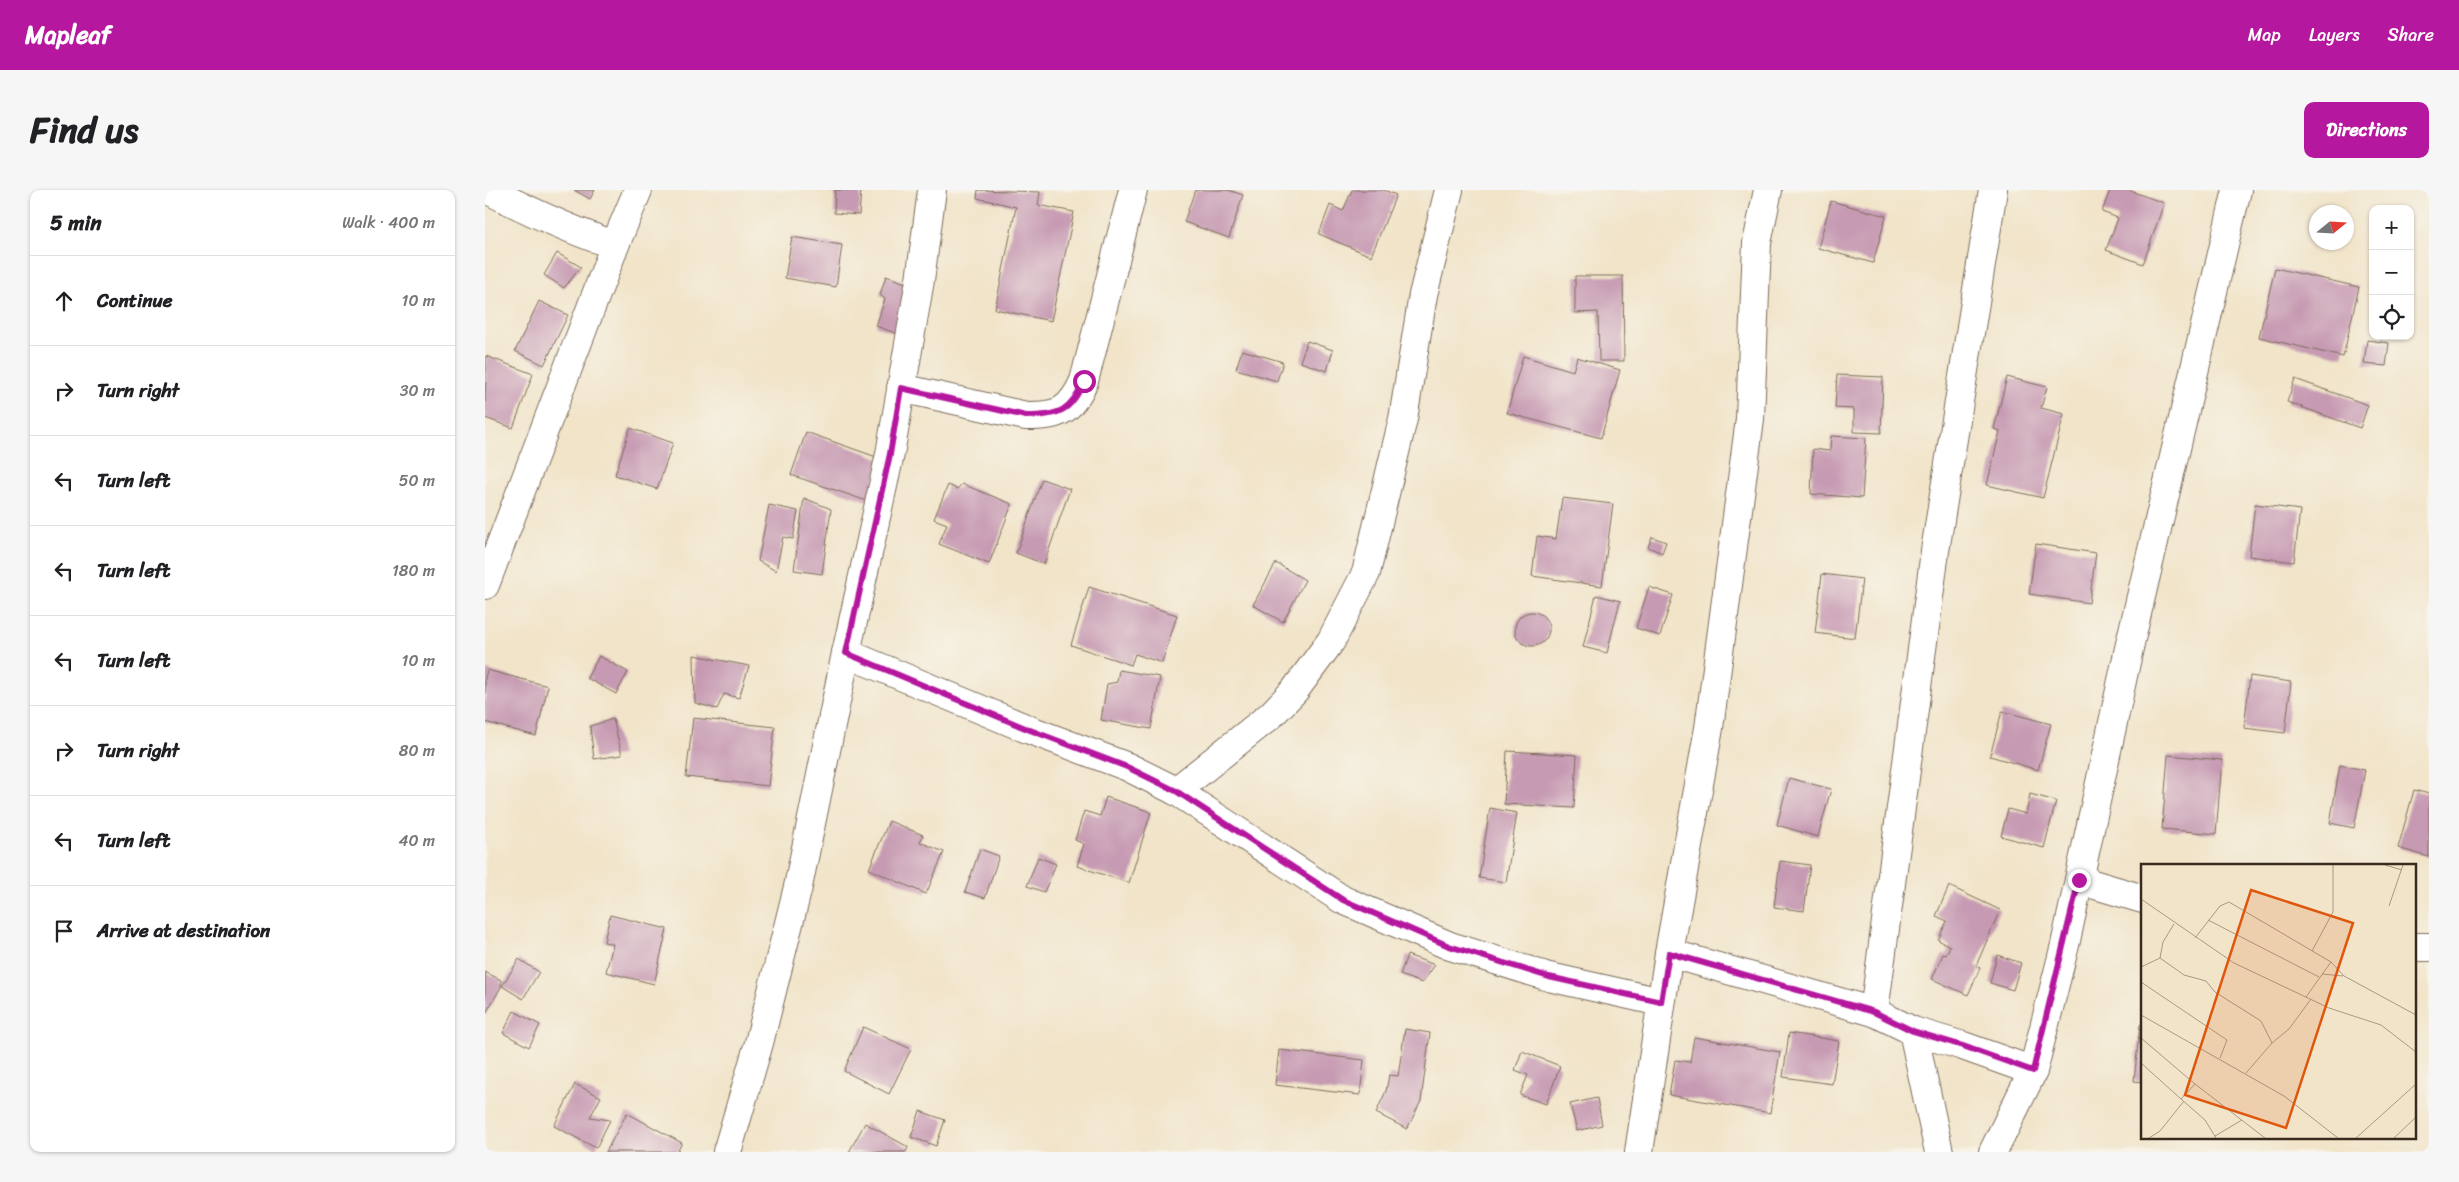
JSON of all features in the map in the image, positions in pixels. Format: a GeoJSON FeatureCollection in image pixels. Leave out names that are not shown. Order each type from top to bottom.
{"type":"FeatureCollection","features":[{"type":"Feature","properties":{"kind":"street"},"geometry":{"type":"LineString","coordinates":[[488,190],[553,222],[615,245]]}},
{"type":"Feature","properties":{"kind":"street"},"geometry":{"type":"LineString","coordinates":[[485,585],[615,245],[638,190]]}},
{"type":"Feature","properties":{"kind":"street"},"geometry":{"type":"LineString","coordinates":[[727,1152],[759,1044],[797,887],[890,454],[932,190]]}},
{"type":"Feature","properties":{"kind":"street"},"geometry":{"type":"LineString","coordinates":[[901,388],[1026,416],[1046,416],[1063,411],[1076,399],[1084,381],[1133,190]]}},
{"type":"Feature","properties":{"kind":"street"},"geometry":{"type":"LineString","coordinates":[[1176,791],[1216,757],[1271,715],[1295,690],[1331,641],[1366,573],[1403,420],[1423,295],[1449,190]]}},
{"type":"Feature","properties":{"kind":"street"},"geometry":{"type":"LineString","coordinates":[[1639,1152],[1669,953],[1709,728],[1748,438],[1757,243],[1768,190]]}},
{"type":"Feature","properties":{"kind":"street"},"geometry":{"type":"LineString","coordinates":[[1874,1012],[1935,551],[1993,190]]}},
{"type":"Feature","properties":{"kind":"street"},"geometry":{"type":"LineString","coordinates":[[1993,1152],[2033,1071],[2079,880],[2135,621],[2237,190]]}},
{"type":"Feature","properties":{"kind":"street"},"geometry":{"type":"LineString","coordinates":[[846,653],[1030,730],[1127,767],[1176,791],[1343,900],[1449,946],[1549,977],[1661,1002]]}},
{"type":"Feature","properties":{"kind":"street"},"geometry":{"type":"LineString","coordinates":[[2079,880],[2141,898]]}},
{"type":"Feature","properties":{"kind":"street"},"geometry":{"type":"LineString","coordinates":[[1669,953],[1874,1012],[1913,1031],[1963,1046],[2033,1071]]}},
{"type":"Feature","properties":{"kind":"street"},"geometry":{"type":"LineString","coordinates":[[1913,1031],[1939,1152]]}},
{"type":"Feature","properties":{"kind":"building"},"geometry":{"type":"Polygon","coordinates":[[[574,190],[595,190],[590,199],[574,190]]]}},
{"type":"Feature","properties":{"kind":"building"},"geometry":{"type":"Polygon","coordinates":[[[835,190],[861,190],[859,215],[834,213],[835,190]]]}},
{"type":"Feature","properties":{"kind":"building"},"geometry":{"type":"Polygon","coordinates":[[[978,190],[1040,192],[1038,205],[1074,212],[1051,321],[995,309],[1016,207],[977,198],[978,190]]]}},
{"type":"Feature","properties":{"kind":"building"},"geometry":{"type":"Polygon","coordinates":[[[1195,190],[1228,190],[1243,195],[1229,238],[1184,222],[1195,190]]]}},
{"type":"Feature","properties":{"kind":"building"},"geometry":{"type":"Polygon","coordinates":[[[1352,190],[1384,190],[1396,195],[1371,256],[1319,234],[1330,205],[1343,211],[1352,190]]]}},
{"type":"Feature","properties":{"kind":"building"},"geometry":{"type":"Polygon","coordinates":[[[2110,190],[2128,190],[2164,203],[2143,264],[2106,250],[2118,218],[2102,212],[2110,190]]]}},
{"type":"Feature","properties":{"kind":"building"},"geometry":{"type":"Polygon","coordinates":[[[1831,201],[1886,216],[1873,263],[1818,248],[1831,201]]]}},
{"type":"Feature","properties":{"kind":"building"},"geometry":{"type":"Polygon","coordinates":[[[792,237],[842,245],[836,287],[785,278],[792,237]]]}},
{"type":"Feature","properties":{"kind":"building"},"geometry":{"type":"Polygon","coordinates":[[[557,253],[581,267],[564,288],[544,275],[557,253]]]}},
{"type":"Feature","properties":{"kind":"building"},"geometry":{"type":"Polygon","coordinates":[[[2275,268],[2359,287],[2343,357],[2259,337],[2275,268]]]}},
{"type":"Feature","properties":{"kind":"building"},"geometry":{"type":"Polygon","coordinates":[[[886,276],[914,286],[898,334],[876,326],[885,299],[880,295],[886,276]]]}},
{"type":"Feature","properties":{"kind":"building"},"geometry":{"type":"Polygon","coordinates":[[[1575,276],[1623,276],[1624,361],[1599,361],[1598,312],[1575,313],[1575,276]]]}},
{"type":"Feature","properties":{"kind":"building"},"geometry":{"type":"Polygon","coordinates":[[[539,301],[568,315],[544,365],[515,351],[539,301]]]}},
{"type":"Feature","properties":{"kind":"building"},"geometry":{"type":"Polygon","coordinates":[[[2367,340],[2389,343],[2386,366],[2364,364],[2367,340]]]}},
{"type":"Feature","properties":{"kind":"building"},"geometry":{"type":"Polygon","coordinates":[[[1307,341],[1333,350],[1327,371],[1300,362],[1307,341]]]}},
{"type":"Feature","properties":{"kind":"building"},"geometry":{"type":"Polygon","coordinates":[[[1242,350],[1283,362],[1277,381],[1236,369],[1242,350]]]}},
{"type":"Feature","properties":{"kind":"building"},"geometry":{"type":"Polygon","coordinates":[[[486,356],[533,374],[513,428],[485,418],[486,356]]]}},
{"type":"Feature","properties":{"kind":"building"},"geometry":{"type":"Polygon","coordinates":[[[1523,356],[1573,371],[1577,357],[1620,370],[1601,438],[1507,413],[1523,356]]]}},
{"type":"Feature","properties":{"kind":"building"},"geometry":{"type":"Polygon","coordinates":[[[1837,375],[1883,377],[1881,433],[1854,432],[1854,409],[1835,408],[1837,375]]]}},
{"type":"Feature","properties":{"kind":"building"},"geometry":{"type":"Polygon","coordinates":[[[2007,377],[2047,387],[2041,408],[2064,414],[2043,498],[1987,485],[2000,431],[1994,429],[2007,377]]]}},
{"type":"Feature","properties":{"kind":"building"},"geometry":{"type":"Polygon","coordinates":[[[2295,379],[2368,405],[2360,428],[2287,402],[2295,379]]]}},
{"type":"Feature","properties":{"kind":"building"},"geometry":{"type":"Polygon","coordinates":[[[630,428],[673,443],[657,489],[615,475],[630,428]]]}},
{"type":"Feature","properties":{"kind":"building"},"geometry":{"type":"Polygon","coordinates":[[[806,432],[882,459],[867,501],[791,475],[806,432]]]}},
{"type":"Feature","properties":{"kind":"building"},"geometry":{"type":"Polygon","coordinates":[[[1831,436],[1866,438],[1862,498],[1811,494],[1813,449],[1830,451],[1831,436]]]}},
{"type":"Feature","properties":{"kind":"building"},"geometry":{"type":"Polygon","coordinates":[[[1042,479],[1070,489],[1044,564],[1016,553],[1042,479]]]}},
{"type":"Feature","properties":{"kind":"building"},"geometry":{"type":"Polygon","coordinates":[[[962,484],[1012,504],[989,564],[939,544],[947,524],[934,519],[948,485],[957,489],[962,484]]]}},
{"type":"Feature","properties":{"kind":"building"},"geometry":{"type":"Polygon","coordinates":[[[804,498],[831,509],[822,574],[794,570],[804,498]]]}},
{"type":"Feature","properties":{"kind":"building"},"geometry":{"type":"Polygon","coordinates":[[[1562,498],[1613,504],[1602,586],[1532,576],[1537,536],[1556,539],[1562,498]]]}},
{"type":"Feature","properties":{"kind":"building"},"geometry":{"type":"Polygon","coordinates":[[[2255,504],[2300,510],[2294,562],[2249,556],[2255,504]]]}},
{"type":"Feature","properties":{"kind":"building"},"geometry":{"type":"Polygon","coordinates":[[[769,505],[798,511],[793,539],[783,537],[776,571],[758,561],[769,505]]]}},
{"type":"Feature","properties":{"kind":"building"},"geometry":{"type":"Polygon","coordinates":[[[1652,537],[1666,542],[1662,553],[1648,547],[1652,537]]]}},
{"type":"Feature","properties":{"kind":"building"},"geometry":{"type":"Polygon","coordinates":[[[2036,544],[2096,553],[2089,603],[2029,594],[2036,544]]]}},
{"type":"Feature","properties":{"kind":"building"},"geometry":{"type":"Polygon","coordinates":[[[1276,563],[1305,580],[1283,622],[1253,605],[1276,563]]]}},
{"type":"Feature","properties":{"kind":"building"},"geometry":{"type":"Polygon","coordinates":[[[1822,574],[1862,579],[1855,638],[1815,633],[1822,574]]]}},
{"type":"Feature","properties":{"kind":"building"},"geometry":{"type":"Polygon","coordinates":[[[1089,587],[1177,615],[1162,663],[1135,654],[1131,665],[1071,645],[1089,587]]]}},
{"type":"Feature","properties":{"kind":"building"},"geometry":{"type":"Polygon","coordinates":[[[1649,587],[1673,595],[1660,636],[1636,628],[1649,587]]]}},
{"type":"Feature","properties":{"kind":"building"},"geometry":{"type":"Polygon","coordinates":[[[1596,595],[1620,601],[1607,653],[1583,647],[1596,595]]]}},
{"type":"Feature","properties":{"kind":"building"},"geometry":{"type":"Polygon","coordinates":[[[1532,612],[1544,617],[1549,629],[1544,641],[1532,646],[1520,641],[1515,629],[1520,617],[1532,612]]]}},
{"type":"Feature","properties":{"kind":"building"},"geometry":{"type":"Polygon","coordinates":[[[694,655],[749,666],[739,698],[724,694],[717,709],[695,703],[694,655]]]}},
{"type":"Feature","properties":{"kind":"building"},"geometry":{"type":"Polygon","coordinates":[[[599,656],[628,672],[616,694],[587,678],[599,656]]]}},
{"type":"Feature","properties":{"kind":"building"},"geometry":{"type":"Polygon","coordinates":[[[487,670],[548,686],[536,736],[485,722],[485,678],[487,670]]]}},
{"type":"Feature","properties":{"kind":"building"},"geometry":{"type":"Polygon","coordinates":[[[1119,670],[1160,677],[1151,729],[1101,720],[1107,684],[1117,682],[1119,670]]]}},
{"type":"Feature","properties":{"kind":"building"},"geometry":{"type":"Polygon","coordinates":[[[2250,676],[2291,682],[2285,733],[2244,728],[2250,676]]]}},
{"type":"Feature","properties":{"kind":"building"},"geometry":{"type":"Polygon","coordinates":[[[2002,711],[2051,724],[2038,770],[1990,756],[2002,711]]]}},
{"type":"Feature","properties":{"kind":"building"},"geometry":{"type":"Polygon","coordinates":[[[693,718],[775,727],[768,786],[686,777],[693,718]]]}},
{"type":"Feature","properties":{"kind":"building"},"geometry":{"type":"Polygon","coordinates":[[[613,719],[622,755],[594,759],[590,726],[613,719]]]}},
{"type":"Feature","properties":{"kind":"building"},"geometry":{"type":"Polygon","coordinates":[[[1507,751],[1577,755],[1574,808],[1504,804],[1507,751]]]}},
{"type":"Feature","properties":{"kind":"building"},"geometry":{"type":"Polygon","coordinates":[[[2168,755],[2222,760],[2216,834],[2162,829],[2168,755]]]}},
{"type":"Feature","properties":{"kind":"building"},"geometry":{"type":"Polygon","coordinates":[[[2340,765],[2365,770],[2354,828],[2330,823],[2340,765]]]}},
{"type":"Feature","properties":{"kind":"building"},"geometry":{"type":"Polygon","coordinates":[[[1789,778],[1831,789],[1818,837],[1777,825],[1789,778]]]}},
{"type":"Feature","properties":{"kind":"building"},"geometry":{"type":"Polygon","coordinates":[[[2414,790],[2429,794],[2429,857],[2398,848],[2414,790]]]}},
{"type":"Feature","properties":{"kind":"building"},"geometry":{"type":"Polygon","coordinates":[[[2030,794],[2056,801],[2044,848],[2001,836],[2008,809],[2026,814],[2030,794]]]}},
{"type":"Feature","properties":{"kind":"building"},"geometry":{"type":"Polygon","coordinates":[[[1106,797],[1151,812],[1129,883],[1077,866],[1084,844],[1075,840],[1084,811],[1100,816],[1106,797]]]}},
{"type":"Feature","properties":{"kind":"building"},"geometry":{"type":"Polygon","coordinates":[[[1490,808],[1517,813],[1506,882],[1479,878],[1490,808]]]}},
{"type":"Feature","properties":{"kind":"building"},"geometry":{"type":"Polygon","coordinates":[[[889,821],[923,835],[920,842],[944,852],[926,894],[869,869],[889,821]]]}},
{"type":"Feature","properties":{"kind":"building"},"geometry":{"type":"Polygon","coordinates":[[[980,849],[999,856],[985,898],[965,892],[980,849]]]}},
{"type":"Feature","properties":{"kind":"building"},"geometry":{"type":"Polygon","coordinates":[[[1038,857],[1056,864],[1044,892],[1027,886],[1038,857]]]}},
{"type":"Feature","properties":{"kind":"building"},"geometry":{"type":"Polygon","coordinates":[[[1780,861],[1810,865],[1804,911],[1774,907],[1780,861]]]}},
{"type":"Feature","properties":{"kind":"building"},"geometry":{"type":"Polygon","coordinates":[[[1949,886],[2000,910],[1976,966],[1980,968],[1968,995],[1932,979],[1943,954],[1946,955],[1950,946],[1938,940],[1947,921],[1936,916],[1949,886]]]}},
{"type":"Feature","properties":{"kind":"building"},"geometry":{"type":"Polygon","coordinates":[[[610,915],[667,929],[654,984],[606,972],[613,944],[604,942],[610,915]]]}},
{"type":"Feature","properties":{"kind":"building"},"geometry":{"type":"Polygon","coordinates":[[[1407,955],[1435,965],[1422,983],[1400,975],[1407,955]]]}},
{"type":"Feature","properties":{"kind":"building"},"geometry":{"type":"Polygon","coordinates":[[[1997,955],[2021,963],[2013,990],[1990,983],[1997,955]]]}},
{"type":"Feature","properties":{"kind":"building"},"geometry":{"type":"Polygon","coordinates":[[[519,959],[539,972],[523,999],[502,986],[519,959]]]}},
{"type":"Feature","properties":{"kind":"building"},"geometry":{"type":"Polygon","coordinates":[[[485,972],[501,980],[501,987],[485,1015],[485,972]]]}},
{"type":"Feature","properties":{"kind":"building"},"geometry":{"type":"Polygon","coordinates":[[[514,1011],[540,1025],[529,1047],[503,1033],[514,1011]]]}},
{"type":"Feature","properties":{"kind":"building"},"geometry":{"type":"Polygon","coordinates":[[[2140,1025],[2141,1025],[2141,1082],[2134,1081],[2140,1025]]]}},
{"type":"Feature","properties":{"kind":"building"},"geometry":{"type":"Polygon","coordinates":[[[863,1027],[911,1049],[889,1094],[844,1071],[863,1027]]]}},
{"type":"Feature","properties":{"kind":"building"},"geometry":{"type":"Polygon","coordinates":[[[1405,1029],[1430,1033],[1421,1101],[1407,1129],[1376,1113],[1386,1091],[1389,1075],[1398,1076],[1405,1029]]]}},
{"type":"Feature","properties":{"kind":"building"},"geometry":{"type":"Polygon","coordinates":[[[1789,1033],[1839,1041],[1832,1084],[1783,1077],[1789,1033]]]}},
{"type":"Feature","properties":{"kind":"building"},"geometry":{"type":"Polygon","coordinates":[[[1694,1037],[1780,1052],[1770,1113],[1669,1095],[1675,1060],[1690,1062],[1694,1037]]]}},
{"type":"Feature","properties":{"kind":"building"},"geometry":{"type":"Polygon","coordinates":[[[1279,1050],[1364,1060],[1360,1095],[1275,1085],[1279,1050]]]}},
{"type":"Feature","properties":{"kind":"building"},"geometry":{"type":"Polygon","coordinates":[[[1522,1051],[1560,1066],[1546,1104],[1520,1095],[1528,1075],[1515,1070],[1522,1051]]]}},
{"type":"Feature","properties":{"kind":"building"},"geometry":{"type":"Polygon","coordinates":[[[575,1084],[601,1097],[590,1117],[610,1120],[596,1148],[554,1126],[575,1084]]]}},
{"type":"Feature","properties":{"kind":"building"},"geometry":{"type":"Polygon","coordinates":[[[1597,1098],[1602,1125],[1577,1131],[1570,1104],[1597,1098]]]}},
{"type":"Feature","properties":{"kind":"building"},"geometry":{"type":"Polygon","coordinates":[[[920,1111],[945,1120],[936,1146],[911,1137],[920,1111]]]}},
{"type":"Feature","properties":{"kind":"building"},"geometry":{"type":"Polygon","coordinates":[[[627,1113],[682,1143],[677,1152],[606,1152],[627,1113]]]}},
{"type":"Feature","properties":{"kind":"building"},"geometry":{"type":"Polygon","coordinates":[[[865,1123],[908,1147],[906,1152],[849,1152],[865,1123]]]}},
{"type":"Feature","properties":{"kind":"route"},"geometry":{"type":"LineString","coordinates":[[1084,381],[1076,399],[1063,411],[1046,416],[1026,416],[901,388],[890,454],[846,653],[1030,730],[1127,767],[1176,791],[1263,850],[1343,900],[1449,946],[1549,977],[1661,1002],[1669,953],[1874,1012],[1913,1031],[1963,1046],[2033,1071],[2065,945],[2079,880]]}}]}
